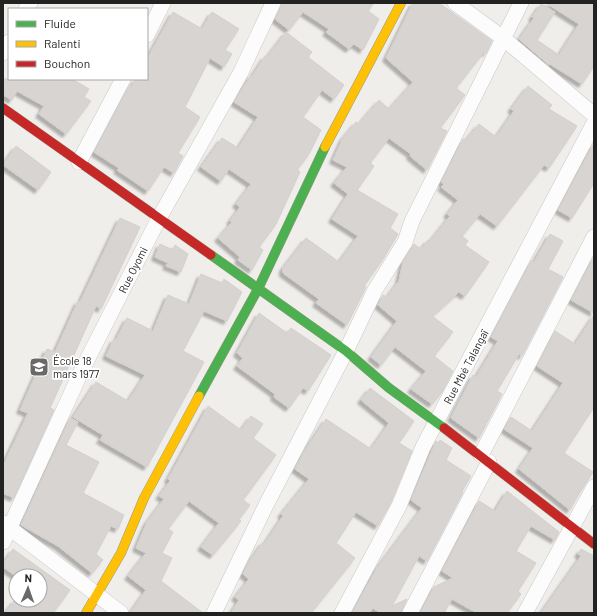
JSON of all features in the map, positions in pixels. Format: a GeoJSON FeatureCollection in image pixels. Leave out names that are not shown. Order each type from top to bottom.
{"type":"FeatureCollection","features":[{"type":"Feature","properties":{"kind":"street"},"geometry":{"type":"LineString","coordinates":[[148,33],[163,3]]}},
{"type":"Feature","properties":{"kind":"street","name":"Rue Oyomi"},"geometry":{"type":"LineString","coordinates":[[3,542],[6,526],[82,370],[158,220],[241,72],[273,3]]}},
{"type":"Feature","properties":{"kind":"street"},"geometry":{"type":"LineString","coordinates":[[86,613],[121,553],[144,498],[258,289],[327,144],[402,3]]}},
{"type":"Feature","properties":{"kind":"street"},"geometry":{"type":"LineString","coordinates":[[455,3],[503,38],[594,115]]}},
{"type":"Feature","properties":{"kind":"street"},"geometry":{"type":"LineString","coordinates":[[214,613],[265,507],[346,351],[375,290],[405,242],[412,221],[521,3]]}},
{"type":"Feature","properties":{"kind":"street"},"geometry":{"type":"LineString","coordinates":[[3,53],[8,44]]}},
{"type":"Feature","properties":{"kind":"street"},"geometry":{"type":"LineString","coordinates":[[79,162],[122,80]]}},
{"type":"Feature","properties":{"kind":"street"},"geometry":{"type":"LineString","coordinates":[[3,108],[158,220],[346,351],[389,388],[485,459],[594,544]]}},
{"type":"Feature","properties":{"kind":"street","name":"Rue Mbé Talangaï"},"geometry":{"type":"LineString","coordinates":[[342,613],[399,506],[424,447],[594,123]]}},
{"type":"Feature","properties":{"kind":"street"},"geometry":{"type":"LineString","coordinates":[[410,613],[594,237]]}},
{"type":"Feature","properties":{"kind":"street"},"geometry":{"type":"LineString","coordinates":[[525,613],[594,488]]}},
{"type":"Feature","properties":{"kind":"street"},"geometry":{"type":"LineString","coordinates":[[6,526],[121,613]]}},
{"type":"Feature","properties":{"kind":"building"},"geometry":{"type":"Polygon","coordinates":[[[282,3],[374,3],[368,11],[379,19],[363,50],[354,44],[349,49],[326,32],[329,29],[303,12],[289,30],[275,19],[282,3]]]}},
{"type":"Feature","properties":{"kind":"building"},"geometry":{"type":"Polygon","coordinates":[[[413,3],[439,3],[492,41],[486,53],[484,52],[456,88],[465,95],[440,128],[447,131],[427,170],[410,156],[411,154],[389,138],[370,163],[374,166],[357,190],[398,214],[390,228],[398,234],[364,286],[366,287],[347,325],[316,303],[319,299],[283,273],[283,268],[306,238],[339,262],[358,236],[332,219],[348,194],[334,183],[347,167],[333,160],[343,138],[356,122],[359,124],[379,100],[389,109],[413,82],[386,58],[413,3]]]}},
{"type":"Feature","properties":{"kind":"building"},"geometry":{"type":"Polygon","coordinates":[[[546,3],[594,3],[594,66],[582,84],[550,64],[549,65],[519,39],[534,18],[532,17],[541,4],[555,12],[537,40],[559,55],[579,24],[546,3]]]}},
{"type":"Feature","properties":{"kind":"building"},"geometry":{"type":"Polygon","coordinates":[[[173,12],[202,29],[212,12],[239,29],[225,50],[232,54],[224,67],[210,58],[185,107],[200,117],[178,153],[183,156],[174,173],[164,167],[148,191],[117,170],[119,168],[94,152],[129,86],[131,87],[135,80],[148,80],[148,57],[173,12]]]}},
{"type":"Feature","properties":{"kind":"building"},"geometry":{"type":"Polygon","coordinates":[[[286,32],[312,52],[308,57],[344,85],[334,99],[322,90],[303,117],[321,130],[309,154],[297,170],[300,172],[276,224],[259,247],[263,250],[252,270],[238,260],[240,257],[218,238],[232,222],[230,221],[240,207],[236,204],[251,184],[229,169],[221,181],[201,167],[222,138],[238,148],[258,117],[234,102],[265,56],[267,57],[286,32]]]}},
{"type":"Feature","properties":{"kind":"building"},"geometry":{"type":"Polygon","coordinates":[[[3,79],[74,80],[89,89],[84,97],[91,101],[66,134],[39,114],[44,106],[17,91],[12,100],[3,95],[3,79]]]}},
{"type":"Feature","properties":{"kind":"building"},"geometry":{"type":"Polygon","coordinates":[[[528,86],[552,105],[549,109],[577,126],[549,168],[544,165],[497,226],[480,214],[462,236],[468,241],[465,245],[489,262],[465,296],[459,292],[432,316],[453,332],[434,356],[453,371],[442,392],[432,404],[411,389],[426,371],[395,347],[381,365],[371,357],[397,321],[378,305],[383,295],[387,297],[399,281],[403,262],[414,244],[421,249],[428,240],[430,241],[450,216],[447,214],[458,200],[441,187],[444,184],[441,182],[463,139],[466,140],[479,124],[496,137],[514,111],[511,109],[528,86]]]}},
{"type":"Feature","properties":{"kind":"building"},"geometry":{"type":"Polygon","coordinates":[[[594,143],[594,183],[572,218],[558,210],[594,143]]]}},
{"type":"Feature","properties":{"kind":"building"},"geometry":{"type":"Polygon","coordinates":[[[16,146],[51,172],[38,190],[3,165],[16,146]]]}},
{"type":"Feature","properties":{"kind":"building"},"geometry":{"type":"Polygon","coordinates":[[[120,218],[140,227],[101,309],[96,306],[50,408],[54,410],[14,498],[3,493],[3,466],[28,413],[20,410],[47,349],[55,352],[78,301],[80,302],[120,218]]]}},
{"type":"Feature","properties":{"kind":"building"},"geometry":{"type":"Polygon","coordinates":[[[550,234],[563,241],[548,269],[563,277],[522,356],[519,354],[497,391],[502,394],[479,438],[451,418],[473,375],[476,377],[498,341],[491,337],[531,261],[534,262],[550,234]]]}},
{"type":"Feature","properties":{"kind":"building"},"geometry":{"type":"Polygon","coordinates":[[[160,244],[173,250],[175,245],[188,254],[181,272],[166,266],[168,263],[155,257],[160,244]]]}},
{"type":"Feature","properties":{"kind":"building"},"geometry":{"type":"Polygon","coordinates":[[[594,257],[594,313],[571,300],[594,257]]]}},
{"type":"Feature","properties":{"kind":"building"},"geometry":{"type":"Polygon","coordinates":[[[201,274],[222,283],[224,279],[242,292],[227,321],[204,311],[183,351],[204,362],[147,467],[100,440],[103,435],[73,417],[96,382],[128,401],[145,375],[106,356],[114,339],[116,340],[127,318],[153,331],[168,295],[189,304],[201,274]]]}},
{"type":"Feature","properties":{"kind":"building"},"geometry":{"type":"Polygon","coordinates":[[[259,313],[287,333],[291,328],[331,355],[308,391],[303,388],[289,408],[274,397],[275,394],[237,366],[243,358],[237,353],[259,313]]]}},
{"type":"Feature","properties":{"kind":"building"},"geometry":{"type":"Polygon","coordinates":[[[594,315],[594,407],[564,453],[593,472],[570,510],[519,469],[533,448],[504,429],[511,417],[532,431],[563,383],[537,366],[555,331],[575,344],[594,315]]]}},
{"type":"Feature","properties":{"kind":"building"},"geometry":{"type":"Polygon","coordinates":[[[370,388],[414,421],[399,443],[412,451],[391,502],[378,526],[356,512],[336,543],[355,558],[311,613],[231,613],[239,600],[235,597],[249,579],[243,574],[248,564],[263,542],[265,543],[283,516],[281,514],[309,479],[295,469],[304,452],[326,419],[371,449],[389,423],[361,400],[370,388]]]}},
{"type":"Feature","properties":{"kind":"building"},"geometry":{"type":"Polygon","coordinates":[[[208,406],[241,430],[251,416],[263,424],[253,438],[276,455],[243,500],[250,505],[239,519],[241,521],[213,555],[201,547],[219,523],[189,501],[168,529],[173,532],[162,553],[172,558],[161,581],[203,613],[130,613],[146,590],[128,576],[146,553],[136,548],[147,522],[164,499],[159,496],[170,481],[168,479],[208,406]]]}},
{"type":"Feature","properties":{"kind":"building"},"geometry":{"type":"Polygon","coordinates":[[[70,418],[78,422],[66,445],[99,462],[83,493],[124,515],[118,529],[111,526],[96,554],[103,560],[92,573],[58,546],[21,525],[70,418]]]}},
{"type":"Feature","properties":{"kind":"building"},"geometry":{"type":"Polygon","coordinates":[[[440,440],[452,448],[446,460],[471,476],[462,491],[463,492],[427,561],[419,556],[392,606],[407,599],[401,613],[376,613],[379,612],[373,608],[369,613],[352,613],[377,568],[422,508],[411,500],[436,441],[439,443],[440,440]]]}},
{"type":"Feature","properties":{"kind":"building"},"geometry":{"type":"Polygon","coordinates":[[[507,491],[559,532],[555,540],[531,526],[516,551],[536,563],[518,591],[521,594],[507,613],[477,613],[452,599],[444,613],[420,613],[434,587],[453,578],[442,571],[479,501],[495,511],[507,491]]]}},
{"type":"Feature","properties":{"kind":"building"},"geometry":{"type":"Polygon","coordinates":[[[13,549],[39,568],[8,568],[8,570],[3,567],[3,564],[13,549]]]}},
{"type":"Feature","properties":{"kind":"building"},"geometry":{"type":"Polygon","coordinates":[[[581,549],[594,556],[594,613],[541,613],[581,556],[578,554],[581,549]]]}},
{"type":"Feature","properties":{"kind":"building"},"geometry":{"type":"Polygon","coordinates":[[[48,574],[70,590],[53,613],[5,613],[9,608],[48,608],[48,574]]]}},
{"type":"Feature","properties":{"kind":"traffic: fast"},"geometry":{"type":"LineString","coordinates":[[199,396],[258,289],[325,147]]}},
{"type":"Feature","properties":{"kind":"traffic: fast"},"geometry":{"type":"LineString","coordinates":[[211,255],[346,351],[389,388],[444,428]]}},
{"type":"Feature","properties":{"kind":"traffic: slow"},"geometry":{"type":"LineString","coordinates":[[325,147],[401,3]]}},
{"type":"Feature","properties":{"kind":"traffic: slow"},"geometry":{"type":"LineString","coordinates":[[86,613],[121,553],[144,498],[199,396]]}},
{"type":"Feature","properties":{"kind":"traffic: jam"},"geometry":{"type":"LineString","coordinates":[[3,108],[211,255]]}},
{"type":"Feature","properties":{"kind":"traffic: jam"},"geometry":{"type":"LineString","coordinates":[[444,428],[594,544]]}},
{"type":"Feature","properties":{"kind":"place","name":"École 18 mars 1977"},"geometry":{"type":"Point","coordinates":[39,367]}}]}
